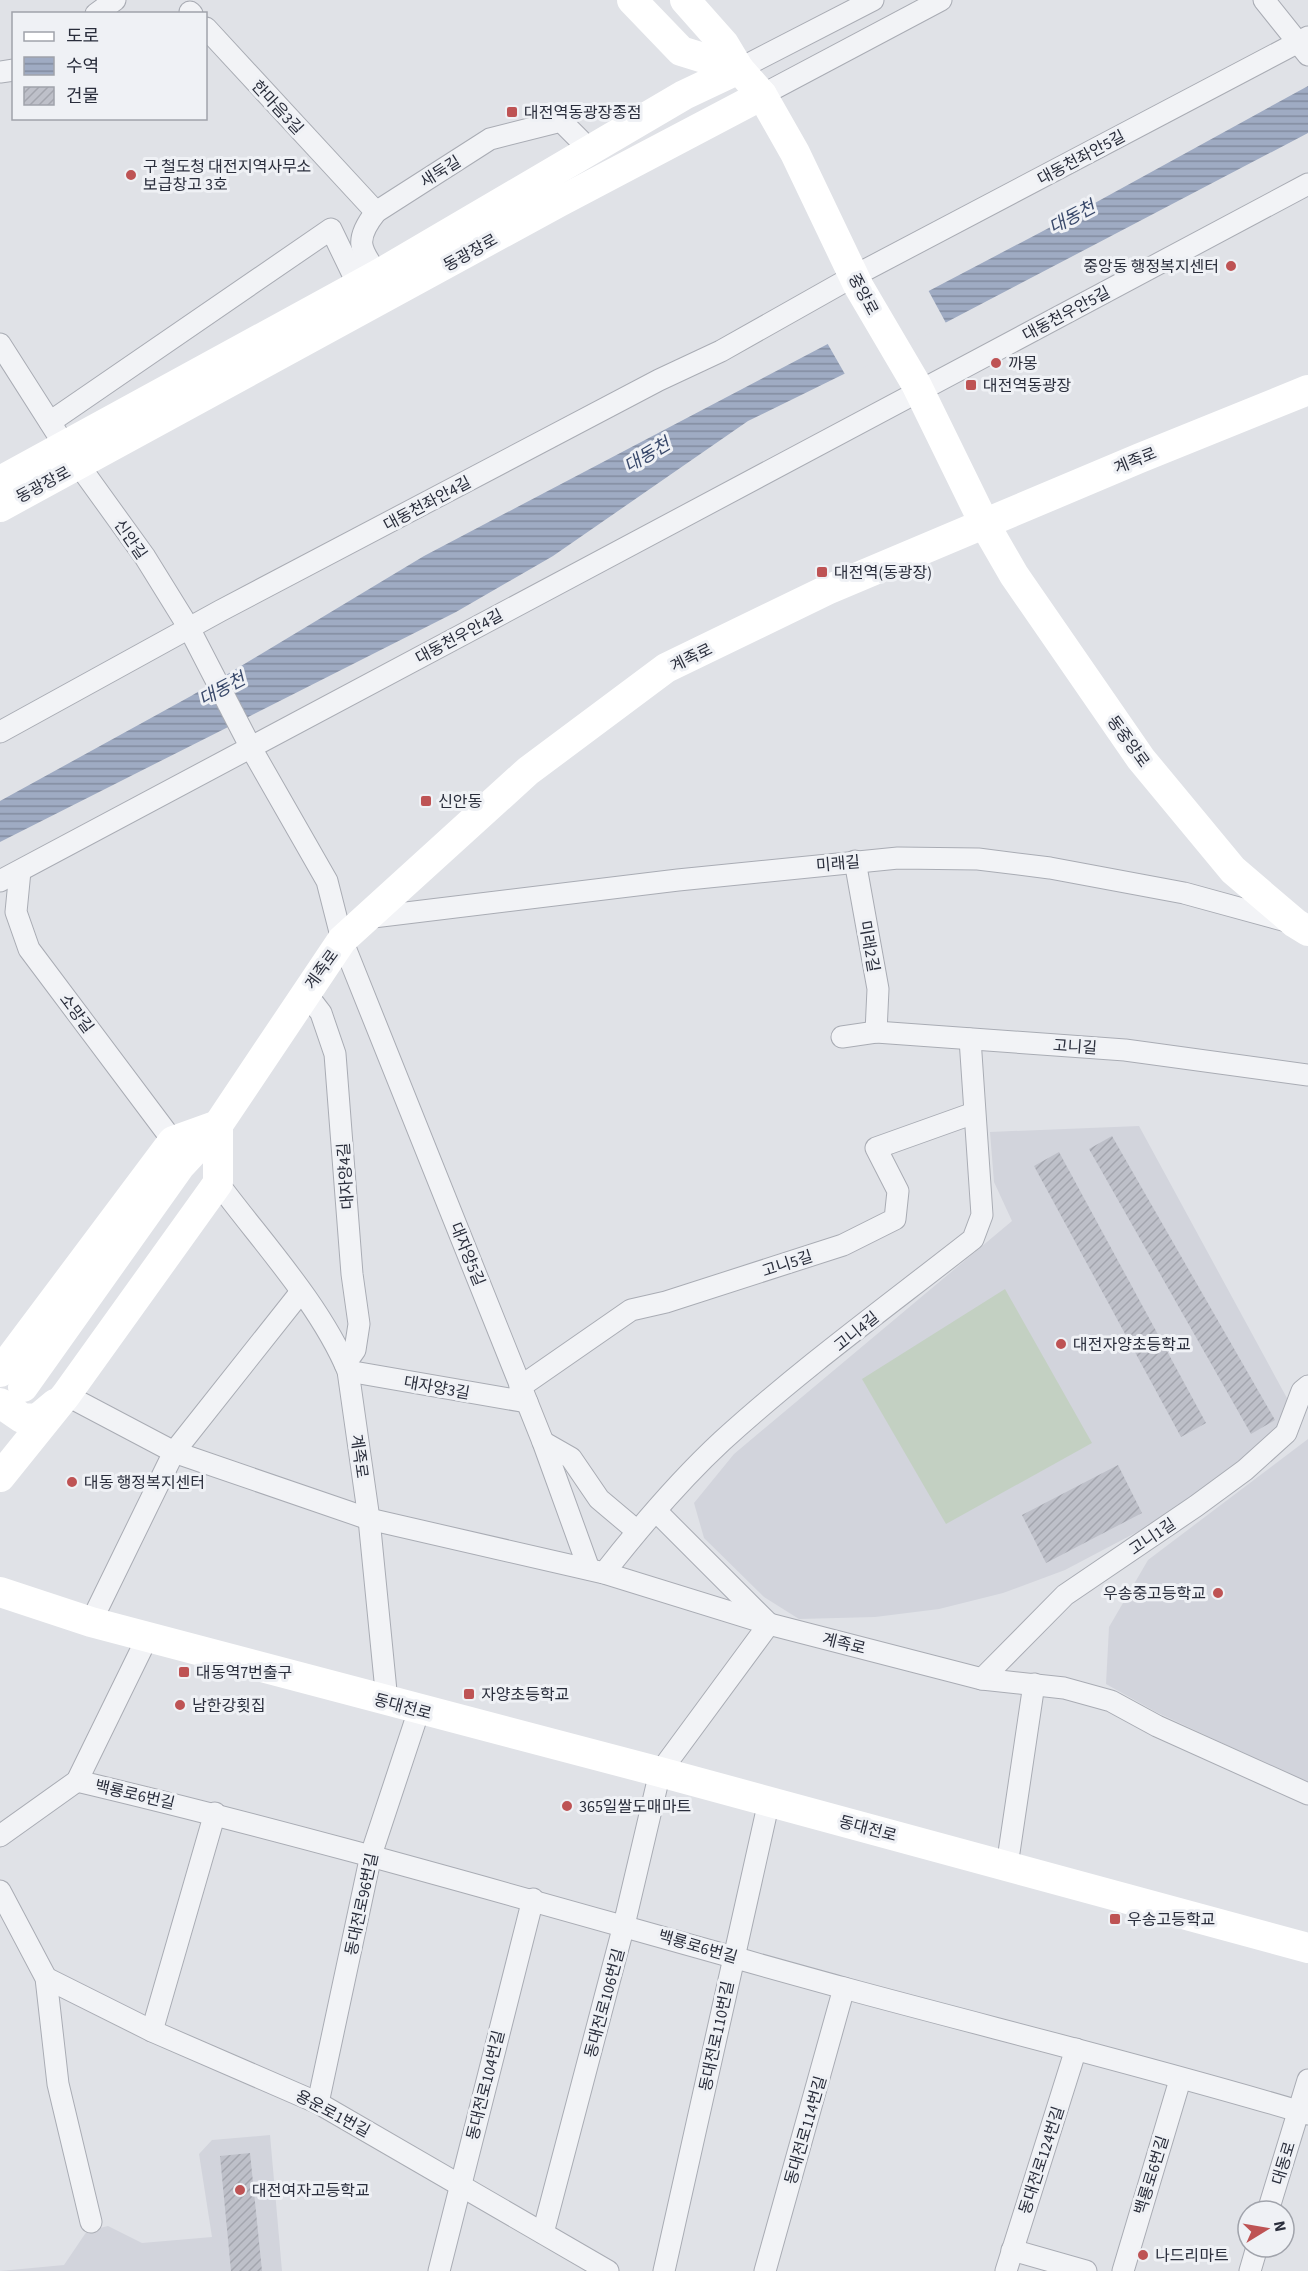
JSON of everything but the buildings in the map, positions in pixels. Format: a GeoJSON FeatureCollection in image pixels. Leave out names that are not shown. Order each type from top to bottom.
{"type":"FeatureCollection","features":[{"type":"Feature","properties":{"kind":"main road","name":"중앙로"},"geometry":{"type":"LineString","coordinates":[[632,0],[681,51],[738,69]]}},
{"type":"Feature","properties":{"kind":"main road","name":"중앙로"},"geometry":{"type":"LineString","coordinates":[[685,0],[724,44],[738,69],[762,95],[795,153],[857,281],[917,389],[984,523]]}},
{"type":"Feature","properties":{"kind":"main road","name":"동광장로"},"geometry":{"type":"LineString","coordinates":[[376,285],[684,95],[738,69]]}},
{"type":"Feature","properties":{"kind":"main road","name":"동광장로"},"geometry":{"type":"LineString","coordinates":[[0,481],[64,444],[376,285],[559,201],[762,95]]}},
{"type":"Feature","properties":{"kind":"main road","name":"계족로"},"geometry":{"type":"LineString","coordinates":[[18,1382],[180,1166],[218,1125],[342,940],[528,771],[666,668],[827,590],[1308,390]]}},
{"type":"Feature","properties":{"kind":"main road","name":"동광장로"},"geometry":{"type":"LineString","coordinates":[[0,507],[64,444]]}},
{"type":"Feature","properties":{"kind":"main road","name":"동중앙로"},"geometry":{"type":"LineString","coordinates":[[984,523],[1014,575],[1141,759],[1233,870],[1304,926]]}},
{"type":"Feature","properties":{"kind":"main road"},"geometry":{"type":"LineString","coordinates":[[0,1477],[18,1382],[173,1141],[218,1125],[218,1183],[18,1382]]}},
{"type":"Feature","properties":{"kind":"main road","name":"동대전로"},"geometry":{"type":"LineString","coordinates":[[0,1592],[91,1622],[660,1772],[1308,1948]]}},
{"type":"Feature","properties":{"kind":"street"},"geometry":{"type":"LineString","coordinates":[[99,12],[115,0]]}},
{"type":"Feature","properties":{"kind":"street","name":"동광장로"},"geometry":{"type":"LineString","coordinates":[[738,69],[873,0]]}},
{"type":"Feature","properties":{"kind":"street","name":"동광장로"},"geometry":{"type":"LineString","coordinates":[[762,95],[941,0]]}},
{"type":"Feature","properties":{"kind":"street"},"geometry":{"type":"LineString","coordinates":[[1264,0],[1305,47]]}},
{"type":"Feature","properties":{"kind":"street","name":"한마음3길"},"geometry":{"type":"LineString","coordinates":[[207,29],[376,212]]}},
{"type":"Feature","properties":{"kind":"street","name":"대동천좌안5길"},"geometry":{"type":"LineString","coordinates":[[857,281],[1305,47]]}},
{"type":"Feature","properties":{"kind":"street","name":"새둑길"},"geometry":{"type":"LineString","coordinates":[[376,285],[360,245],[362,229],[376,212],[490,139],[561,122],[591,151]]}},
{"type":"Feature","properties":{"kind":"street","name":"대동천우안5길"},"geometry":{"type":"LineString","coordinates":[[917,389],[1308,184]]}},
{"type":"Feature","properties":{"kind":"street"},"geometry":{"type":"LineString","coordinates":[[64,444],[330,229],[376,285]]}},
{"type":"Feature","properties":{"kind":"street","name":"대동천좌안4길"},"geometry":{"type":"LineString","coordinates":[[0,732],[659,380],[857,281]]}},
{"type":"Feature","properties":{"kind":"street","name":"신안길"},"geometry":{"type":"LineString","coordinates":[[0,345],[64,444],[145,557],[191,632],[248,741]]}},
{"type":"Feature","properties":{"kind":"street","name":"대동천우안4길"},"geometry":{"type":"LineString","coordinates":[[0,881],[248,741],[917,389]]}},
{"type":"Feature","properties":{"kind":"street"},"geometry":{"type":"LineString","coordinates":[[248,741],[327,881],[342,940]]}},
{"type":"Feature","properties":{"kind":"street","name":"미래길"},"geometry":{"type":"LineString","coordinates":[[365,918],[555,893],[898,858],[978,859],[1050,868],[1184,893],[1304,926]]}},
{"type":"Feature","properties":{"kind":"street","name":"미래2길"},"geometry":{"type":"LineString","coordinates":[[855,861],[878,989],[876,1032]]}},
{"type":"Feature","properties":{"kind":"street","name":"소망길"},"geometry":{"type":"LineString","coordinates":[[20,871],[16,912],[29,949],[173,1141]]}},
{"type":"Feature","properties":{"kind":"street","name":"대자양5길"},"geometry":{"type":"LineString","coordinates":[[342,940],[597,1571]]}},
{"type":"Feature","properties":{"kind":"street","name":"대자양4길"},"geometry":{"type":"LineString","coordinates":[[305,992],[324,1021],[335,1054],[352,1274],[359,1324],[355,1350],[347,1368]]}},
{"type":"Feature","properties":{"kind":"street","name":"고니길"},"geometry":{"type":"LineString","coordinates":[[842,1037],[876,1032],[1125,1050],[1308,1075]]}},
{"type":"Feature","properties":{"kind":"street","name":"고니4길"},"geometry":{"type":"LineString","coordinates":[[597,1571],[722,1442],[843,1341],[973,1239],[982,1215],[970,1039]]}},
{"type":"Feature","properties":{"kind":"street","name":"고니5길"},"geometry":{"type":"LineString","coordinates":[[524,1394],[631,1310],[666,1302],[843,1245],[895,1219],[898,1191],[876,1148],[974,1113]]}},
{"type":"Feature","properties":{"kind":"street","name":"계족로"},"geometry":{"type":"LineString","coordinates":[[218,1183],[300,1293],[340,1352],[347,1368],[369,1519],[387,1701]]}},
{"type":"Feature","properties":{"kind":"street"},"geometry":{"type":"LineString","coordinates":[[91,1622],[174,1452],[300,1293]]}},
{"type":"Feature","properties":{"kind":"street","name":"대자양3길"},"geometry":{"type":"LineString","coordinates":[[347,1368],[524,1394]]}},
{"type":"Feature","properties":{"kind":"street","name":"계족로"},"geometry":{"type":"LineString","coordinates":[[18,1382],[174,1452],[369,1519],[597,1571],[769,1624],[982,1679],[1065,1688],[1111,1701],[1157,1726],[1308,1794]]}},
{"type":"Feature","properties":{"kind":"street","name":"고니1길"},"geometry":{"type":"LineString","coordinates":[[982,1679],[1065,1595],[1197,1506],[1245,1470],[1286,1433],[1302,1391],[1308,1386]]}},
{"type":"Feature","properties":{"kind":"street"},"geometry":{"type":"LineString","coordinates":[[543,1442],[571,1458],[599,1499],[637,1531]]}},
{"type":"Feature","properties":{"kind":"street"},"geometry":{"type":"LineString","coordinates":[[656,1511],[769,1624],[660,1772]]}},
{"type":"Feature","properties":{"kind":"street"},"geometry":{"type":"LineString","coordinates":[[77,1781],[148,1636]]}},
{"type":"Feature","properties":{"kind":"street"},"geometry":{"type":"LineString","coordinates":[[1007,1866],[1034,1684]]}},
{"type":"Feature","properties":{"kind":"street","name":"동대전로96번길"},"geometry":{"type":"LineString","coordinates":[[318,2103],[371,1855],[419,1710]]}},
{"type":"Feature","properties":{"kind":"street","name":"동대전로106번길"},"geometry":{"type":"LineString","coordinates":[[543,2233],[624,1925],[660,1772]]}},
{"type":"Feature","properties":{"kind":"street","name":"백룡로6번길"},"geometry":{"type":"LineString","coordinates":[[0,1836],[77,1781],[215,1813],[371,1855],[844,1988],[1076,2049],[1303,2113]]}},
{"type":"Feature","properties":{"kind":"street","name":"동대전로110번길"},"geometry":{"type":"LineString","coordinates":[[664,2271],[769,1802]]}},
{"type":"Feature","properties":{"kind":"street"},"geometry":{"type":"LineString","coordinates":[[152,2031],[215,1813]]}},
{"type":"Feature","properties":{"kind":"street"},"geometry":{"type":"LineString","coordinates":[[0,1892],[45,1978],[58,2084],[91,2222]]}},
{"type":"Feature","properties":{"kind":"street","name":"동대전로104번길"},"geometry":{"type":"LineString","coordinates":[[440,2271],[533,1899]]}},
{"type":"Feature","properties":{"kind":"street","name":"용운로1번길"},"geometry":{"type":"LineString","coordinates":[[45,1978],[152,2031],[318,2103],[608,2271]]}},
{"type":"Feature","properties":{"kind":"street","name":"동대전로114번길"},"geometry":{"type":"LineString","coordinates":[[765,2271],[844,1988]]}},
{"type":"Feature","properties":{"kind":"street","name":"동대전로124번길"},"geometry":{"type":"LineString","coordinates":[[1006,2271],[1076,2049]]}},
{"type":"Feature","properties":{"kind":"street","name":"백룡로6번길"},"geometry":{"type":"LineString","coordinates":[[1123,2271],[1180,2080]]}},
{"type":"Feature","properties":{"kind":"street","name":"대동로"},"geometry":{"type":"LineString","coordinates":[[1272,2199],[1303,2113],[1308,2080]]}},
{"type":"Feature","properties":{"kind":"street"},"geometry":{"type":"LineString","coordinates":[[1012,2250],[1086,2271]]}},
{"type":"Feature","properties":{"kind":"shaded area","name":"대전자양초등학교"},"geometry":{"type":"Polygon","coordinates":[[[1139,1126],[1288,1400],[1279,1431],[1192,1503],[1065,1570],[1003,1593],[939,1609],[875,1617],[799,1619],[764,1597],[704,1538],[694,1503],[734,1454],[1012,1221],[994,1182],[990,1132],[1139,1126]]]}},
{"type":"Feature","properties":{"kind":"shaded area","name":"우송중고등학교"},"geometry":{"type":"Polygon","coordinates":[[[1308,1439],[1308,1783],[1156,1712],[1106,1684],[1109,1627],[1148,1560],[1308,1439]]]}},
{"type":"Feature","properties":{"kind":"shaded area","name":"대전여자고등학교"},"geometry":{"type":"Polygon","coordinates":[[[270,2135],[282,2271],[0,2271],[64,2265],[87,2231],[108,2226],[142,2243],[212,2237],[199,2154],[212,2140],[270,2135]]]}},
{"type":"Feature","properties":{"kind":"green space"},"geometry":{"type":"Polygon","coordinates":[[[1005,1289],[1092,1443],[946,1524],[862,1379],[1005,1289]]]}},
{"type":"Feature","properties":{"kind":"water","name":"대동천"},"geometry":{"type":"Polygon","coordinates":[[[1308,86],[1308,133],[901,346],[748,421],[553,556],[456,612],[0,842],[0,801],[191,696],[424,556],[1062,221],[1308,86]]]}},
{"type":"Feature","properties":{"kind":"pier"},"geometry":{"type":"Polygon","coordinates":[[[927,288],[947,325],[846,376],[826,341],[927,288]]]}},
{"type":"Feature","properties":{"kind":"place","name":"대전역동광장종점"},"geometry":{"type":"Point","coordinates":[512,112]}},
{"type":"Feature","properties":{"kind":"place","name":"구 철도청 대전지역사무소 보급창고 3호"},"geometry":{"type":"Point","coordinates":[131,175]}},
{"type":"Feature","properties":{"kind":"place","name":"중앙동 행정복지센터"},"geometry":{"type":"Point","coordinates":[1231,266]}},
{"type":"Feature","properties":{"kind":"place","name":"까몽"},"geometry":{"type":"Point","coordinates":[996,363]}},
{"type":"Feature","properties":{"kind":"place","name":"대전역동광장"},"geometry":{"type":"Point","coordinates":[971,385]}},
{"type":"Feature","properties":{"kind":"place","name":"대전역(동광장)"},"geometry":{"type":"Point","coordinates":[822,572]}},
{"type":"Feature","properties":{"kind":"place","name":"신안동"},"geometry":{"type":"Point","coordinates":[426,801]}},
{"type":"Feature","properties":{"kind":"place","name":"대전자양초등학교"},"geometry":{"type":"Point","coordinates":[1061,1344]}},
{"type":"Feature","properties":{"kind":"place","name":"대동 행정복지센터"},"geometry":{"type":"Point","coordinates":[72,1482]}},
{"type":"Feature","properties":{"kind":"place","name":"우송중고등학교"},"geometry":{"type":"Point","coordinates":[1218,1593]}},
{"type":"Feature","properties":{"kind":"place","name":"대동역7번출구"},"geometry":{"type":"Point","coordinates":[184,1672]}},
{"type":"Feature","properties":{"kind":"place","name":"자양초등학교"},"geometry":{"type":"Point","coordinates":[469,1694]}},
{"type":"Feature","properties":{"kind":"place","name":"남한강횟집"},"geometry":{"type":"Point","coordinates":[180,1705]}},
{"type":"Feature","properties":{"kind":"place","name":"365일쌀도매마트"},"geometry":{"type":"Point","coordinates":[567,1806]}},
{"type":"Feature","properties":{"kind":"place","name":"우송고등학교"},"geometry":{"type":"Point","coordinates":[1115,1919]}},
{"type":"Feature","properties":{"kind":"place","name":"대전여자고등학교"},"geometry":{"type":"Point","coordinates":[240,2190]}},
{"type":"Feature","properties":{"kind":"place","name":"나드리마트"},"geometry":{"type":"Point","coordinates":[1143,2255]}}]}
